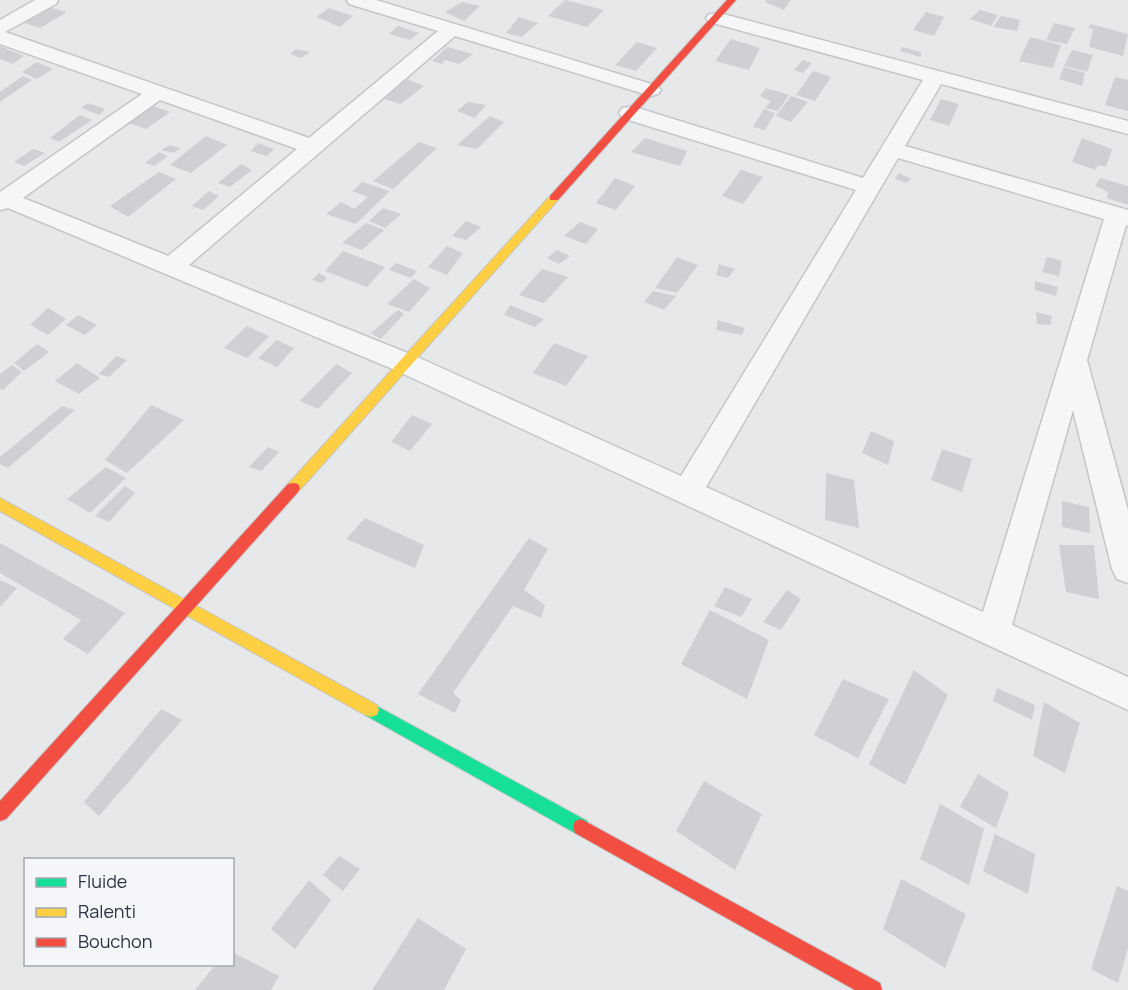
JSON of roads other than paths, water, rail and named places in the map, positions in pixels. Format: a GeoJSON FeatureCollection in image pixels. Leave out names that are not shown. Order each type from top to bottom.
{"type":"FeatureCollection","features":[{"type":"Feature","properties":{"kind":"street"},"geometry":{"type":"LineString","coordinates":[[0,28],[49,0]]}},
{"type":"Feature","properties":{"kind":"street"},"geometry":{"type":"LineString","coordinates":[[356,0],[651,90]]}},
{"type":"Feature","properties":{"kind":"street"},"geometry":{"type":"LineString","coordinates":[[0,813],[732,0]]}},
{"type":"Feature","properties":{"kind":"street"},"geometry":{"type":"LineString","coordinates":[[716,18],[1128,129]]}},
{"type":"Feature","properties":{"kind":"street"},"geometry":{"type":"LineString","coordinates":[[171,267],[452,29]]}},
{"type":"Feature","properties":{"kind":"street"},"geometry":{"type":"LineString","coordinates":[[0,37],[313,147]]}},
{"type":"Feature","properties":{"kind":"street"},"geometry":{"type":"LineString","coordinates":[[687,492],[935,77]]}},
{"type":"Feature","properties":{"kind":"street"},"geometry":{"type":"LineString","coordinates":[[3,201],[158,92]]}},
{"type":"Feature","properties":{"kind":"street"},"geometry":{"type":"LineString","coordinates":[[630,113],[869,187]]}},
{"type":"Feature","properties":{"kind":"street"},"geometry":{"type":"LineString","coordinates":[[892,149],[1122,217],[1074,359],[993,632]]}},
{"type":"Feature","properties":{"kind":"street"},"geometry":{"type":"LineString","coordinates":[[3,201],[405,363],[1128,694]]}},
{"type":"Feature","properties":{"kind":"street"},"geometry":{"type":"LineString","coordinates":[[1074,359],[1128,569]]}},
{"type":"Feature","properties":{"kind":"street"},"geometry":{"type":"LineString","coordinates":[[0,504],[870,989]]}}]}
